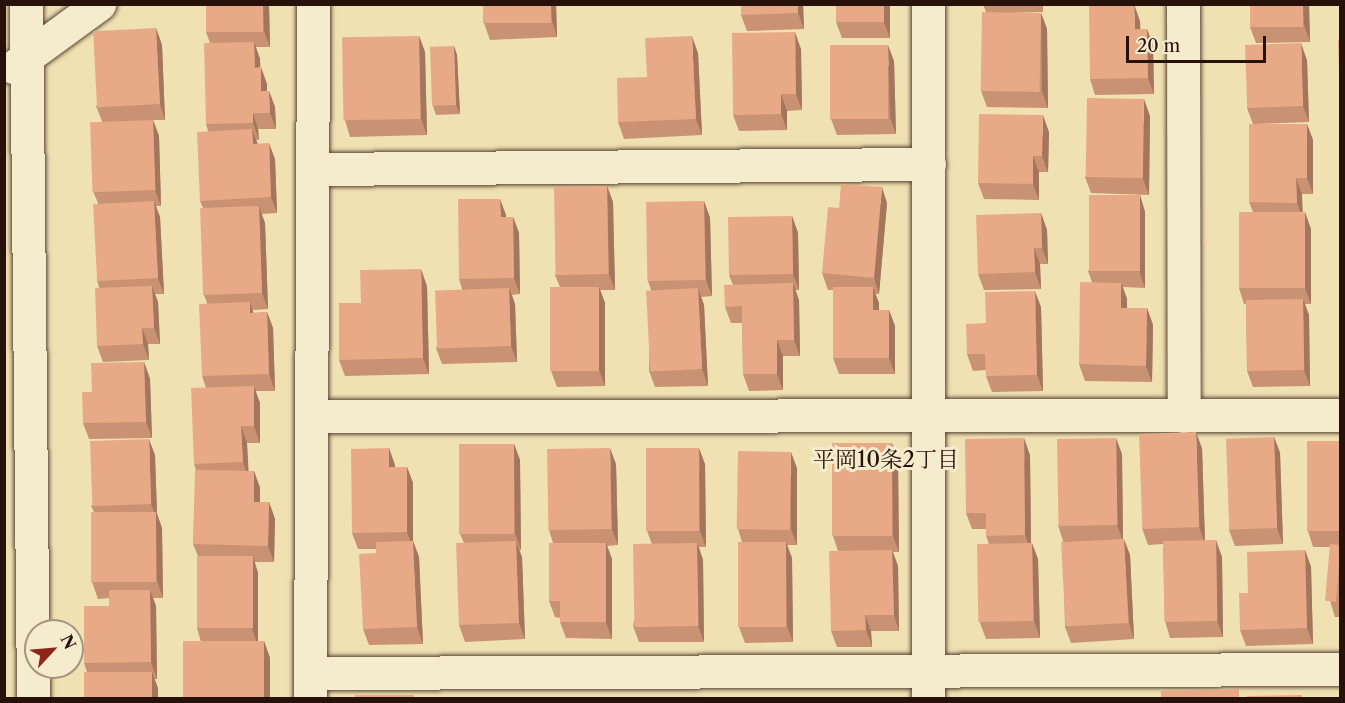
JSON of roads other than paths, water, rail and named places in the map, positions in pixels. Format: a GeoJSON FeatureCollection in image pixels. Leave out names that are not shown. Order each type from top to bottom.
{"type":"FeatureCollection","features":[{"type":"Feature","properties":{"kind":"street"},"geometry":{"type":"LineString","coordinates":[[26,4],[16,64],[33,699]]}},
{"type":"Feature","properties":{"kind":"street"},"geometry":{"type":"LineString","coordinates":[[16,64],[99,4]]}},
{"type":"Feature","properties":{"kind":"street"},"geometry":{"type":"LineString","coordinates":[[313,4],[310,686],[928,684],[1341,669]]}},
{"type":"Feature","properties":{"kind":"street"},"geometry":{"type":"LineString","coordinates":[[928,4],[928,684]]}},
{"type":"Feature","properties":{"kind":"street"},"geometry":{"type":"LineString","coordinates":[[1184,4],[1184,416]]}},
{"type":"Feature","properties":{"kind":"street"},"geometry":{"type":"LineString","coordinates":[[314,168],[928,165]]}},
{"type":"Feature","properties":{"kind":"street"},"geometry":{"type":"LineString","coordinates":[[312,416],[1341,415]]}},
{"type":"Feature","properties":{"kind":"district","name":"平岡10条2丁目"},"geometry":{"type":"Point","coordinates":[886,460]}}]}
